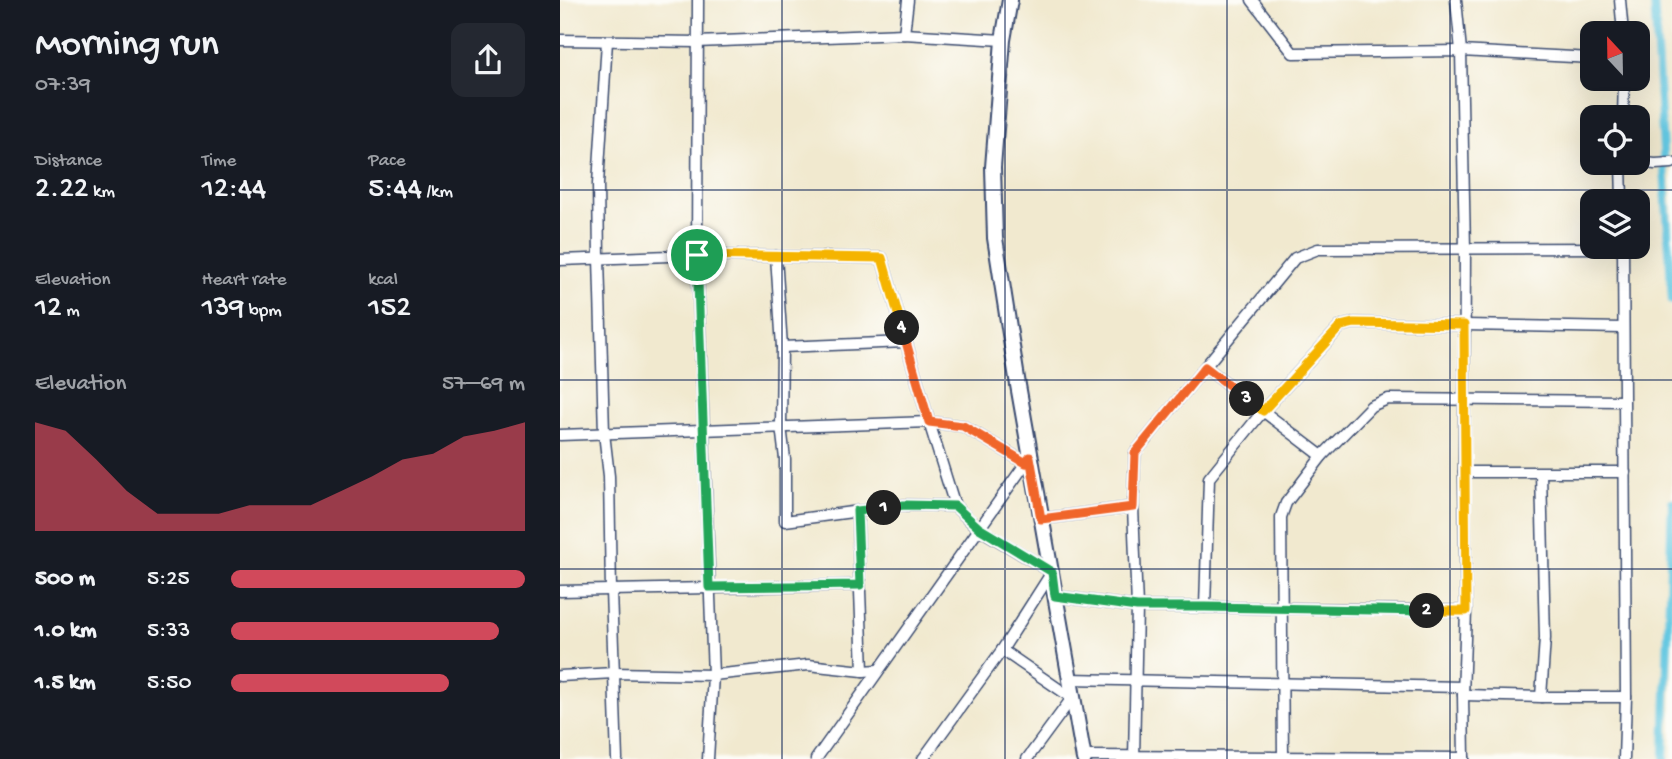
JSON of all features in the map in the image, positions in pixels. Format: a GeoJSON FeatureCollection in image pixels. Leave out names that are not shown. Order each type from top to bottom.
{"type":"FeatureCollection","features":[{"type":"Feature","properties":{"kind":"main road"},"geometry":{"type":"LineString","coordinates":[[1010,0],[1003,40],[993,167],[995,238],[1028,460],[1052,572],[1083,757]]}},
{"type":"Feature","properties":{"kind":"street"},"geometry":{"type":"LineString","coordinates":[[698,0],[697,255],[713,675],[708,759]]}},
{"type":"Feature","properties":{"kind":"street"},"geometry":{"type":"LineString","coordinates":[[904,34],[908,0]]}},
{"type":"Feature","properties":{"kind":"street"},"geometry":{"type":"LineString","coordinates":[[1252,0],[1293,53],[1461,51],[1580,57]]}},
{"type":"Feature","properties":{"kind":"street"},"geometry":{"type":"LineString","coordinates":[[1083,757],[1464,758],[1465,249],[1461,51],[1455,0]]}},
{"type":"Feature","properties":{"kind":"street"},"geometry":{"type":"LineString","coordinates":[[1620,0],[1622,21]]}},
{"type":"Feature","properties":{"kind":"street"},"geometry":{"type":"LineString","coordinates":[[560,40],[697,42],[904,34],[1003,40]]}},
{"type":"Feature","properties":{"kind":"street"},"geometry":{"type":"LineString","coordinates":[[607,41],[598,184],[599,258],[604,433],[609,477],[617,759]]}},
{"type":"Feature","properties":{"kind":"street"},"geometry":{"type":"LineString","coordinates":[[1650,163],[1672,163]]}},
{"type":"Feature","properties":{"kind":"street"},"geometry":{"type":"LineString","coordinates":[[1134,758],[1137,607],[1133,507],[1135,453],[1295,258],[1318,249],[1580,248]]}},
{"type":"Feature","properties":{"kind":"street"},"geometry":{"type":"LineString","coordinates":[[560,260],[697,255],[882,258],[955,506],[979,528],[1052,572],[1002,650],[923,759]]}},
{"type":"Feature","properties":{"kind":"street"},"geometry":{"type":"LineString","coordinates":[[776,256],[782,347],[781,426],[785,459],[785,521],[904,505],[955,506]]}},
{"type":"Feature","properties":{"kind":"street"},"geometry":{"type":"LineString","coordinates":[[1623,259],[1626,697],[1623,759]]}},
{"type":"Feature","properties":{"kind":"street"},"geometry":{"type":"LineString","coordinates":[[1205,607],[1209,478],[1263,411],[1341,326],[1354,323],[1622,328]]}},
{"type":"Feature","properties":{"kind":"street"},"geometry":{"type":"LineString","coordinates":[[782,347],[906,342]]}},
{"type":"Feature","properties":{"kind":"street"},"geometry":{"type":"LineString","coordinates":[[1205,367],[1322,456]]}},
{"type":"Feature","properties":{"kind":"street"},"geometry":{"type":"LineString","coordinates":[[1283,757],[1281,517],[1286,503],[1322,456],[1371,406],[1388,399],[1623,401]]}},
{"type":"Feature","properties":{"kind":"street"},"geometry":{"type":"LineString","coordinates":[[560,435],[929,422],[963,426],[1028,460],[816,759],[807,759]]}},
{"type":"Feature","properties":{"kind":"street"},"geometry":{"type":"LineString","coordinates":[[1464,472],[1625,472]]}},
{"type":"Feature","properties":{"kind":"street"},"geometry":{"type":"LineString","coordinates":[[1541,698],[1545,638],[1542,473]]}},
{"type":"Feature","properties":{"kind":"street"},"geometry":{"type":"LineString","coordinates":[[1041,519],[1133,507]]}},
{"type":"Feature","properties":{"kind":"street"},"geometry":{"type":"LineString","coordinates":[[857,511],[863,671]]}},
{"type":"Feature","properties":{"kind":"street"},"geometry":{"type":"LineString","coordinates":[[560,591],[860,585]]}},
{"type":"Feature","properties":{"kind":"street"},"geometry":{"type":"LineString","coordinates":[[1055,596],[1137,607],[1466,611]]}},
{"type":"Feature","properties":{"kind":"street"},"geometry":{"type":"LineString","coordinates":[[1002,650],[1072,698],[1027,759]]}},
{"type":"Feature","properties":{"kind":"street"},"geometry":{"type":"LineString","coordinates":[[560,676],[614,673],[713,675],[808,665],[878,670]]}},
{"type":"Feature","properties":{"kind":"street"},"geometry":{"type":"LineString","coordinates":[[1069,679],[1463,691],[1541,698],[1626,697]]}},
{"type":"Feature","properties":{"kind":"waterway"},"geometry":{"type":"LineString","coordinates":[[1654,0],[1672,301]]}},
{"type":"Feature","properties":{"kind":"waterway"},"geometry":{"type":"LineString","coordinates":[[1664,759],[1672,502]]}},
{"type":"Feature","properties":{"kind":"route"},"geometry":{"type":"LineString","coordinates":[[697,255],[882,258],[929,422],[963,426],[1026,463],[1030,457],[1041,519],[1133,507],[1135,453],[1205,367],[1263,411],[1341,326],[1354,323],[1464,325],[1466,611],[1137,607],[1055,596],[1052,572],[979,528],[955,506],[904,505],[857,511],[860,585],[709,587],[697,255]]}}]}
